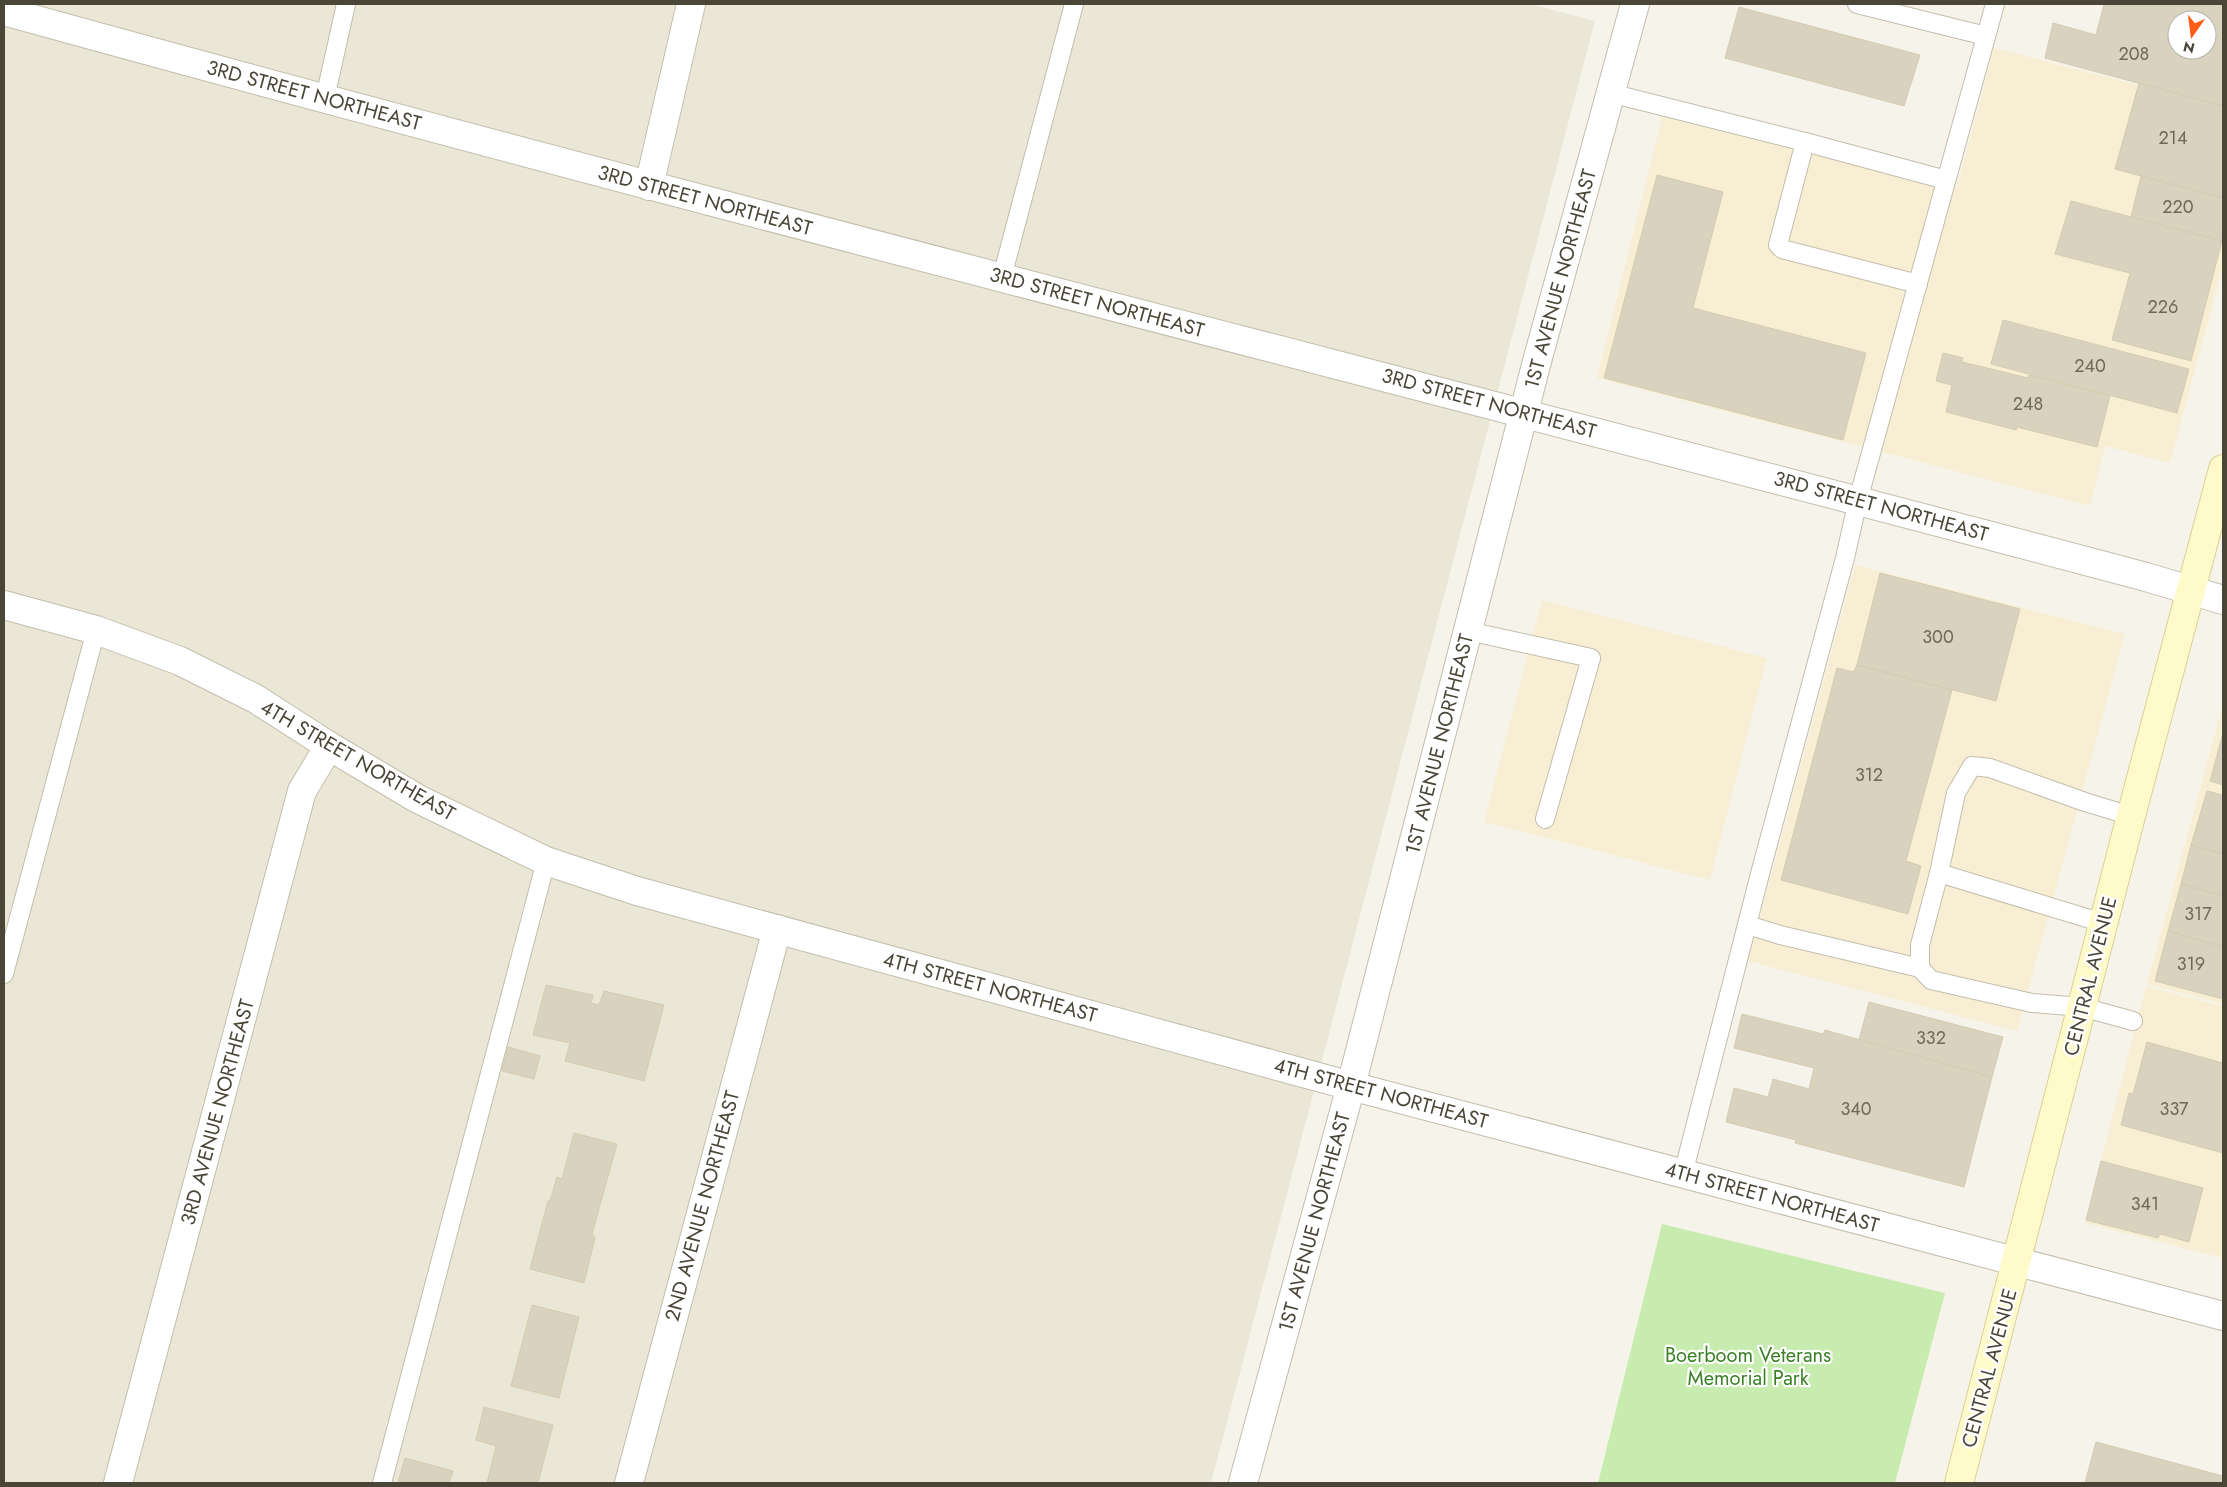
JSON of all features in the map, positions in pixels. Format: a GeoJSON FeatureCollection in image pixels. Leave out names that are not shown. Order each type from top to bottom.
{"type":"FeatureCollection","features":[{"type":"Feature","properties":{"kind":"street"},"geometry":{"type":"LineString","coordinates":[[649,186],[691,4]]}},
{"type":"Feature","properties":{"kind":"street","name":"1ST AVENUE NORTHEAST"},"geometry":{"type":"LineString","coordinates":[[1243,1483],[1351,1086],[1524,412],[1634,4]]}},
{"type":"Feature","properties":{"kind":"street","name":"3RD STREET NORTHEAST"},"geometry":{"type":"LineString","coordinates":[[4,11],[649,186],[1524,412],[2146,576],[2223,600]]}},
{"type":"Feature","properties":{"kind":"street","name":"CENTRAL AVENUE"},"geometry":{"type":"LineString","coordinates":[[1959,1483],[2131,816],[2223,470]]}},
{"type":"Feature","properties":{"kind":"street","name":"4TH STREET NORTHEAST"},"geometry":{"type":"LineString","coordinates":[[4,605],[96,630],[180,661],[256,700],[418,799],[546,860],[637,891],[1351,1086],[2223,1316]]}},
{"type":"Feature","properties":{"kind":"street","name":"3RD AVENUE NORTHEAST"},"geometry":{"type":"LineString","coordinates":[[118,1483],[302,790],[329,746]]}},
{"type":"Feature","properties":{"kind":"street","name":"2ND AVENUE NORTHEAST"},"geometry":{"type":"LineString","coordinates":[[629,1483],[777,929]]}},
{"type":"Feature","properties":{"kind":"lane"},"geometry":{"type":"LineString","coordinates":[[325,98],[346,4]]}},
{"type":"Feature","properties":{"kind":"lane"},"geometry":{"type":"LineString","coordinates":[[1002,277],[1074,4]]}},
{"type":"Feature","properties":{"kind":"lane"},"geometry":{"type":"LineString","coordinates":[[1856,4],[1986,36]]}},
{"type":"Feature","properties":{"kind":"lane"},"geometry":{"type":"LineString","coordinates":[[1683,1174],[1845,558],[1858,500],[1995,4]]}},
{"type":"Feature","properties":{"kind":"lane"},"geometry":{"type":"LineString","coordinates":[[1610,93],[1946,180]]}},
{"type":"Feature","properties":{"kind":"lane"},"geometry":{"type":"LineString","coordinates":[[1805,142],[1778,244],[1782,249],[1918,284]]}},
{"type":"Feature","properties":{"kind":"lane"},"geometry":{"type":"LineString","coordinates":[[4,974],[96,630]]}},
{"type":"Feature","properties":{"kind":"lane"},"geometry":{"type":"LineString","coordinates":[[1468,631],[1591,658],[1545,819]]}},
{"type":"Feature","properties":{"kind":"lane"},"geometry":{"type":"LineString","coordinates":[[1920,968],[1920,945],[1939,873],[1956,793],[1972,766],[1990,768],[2131,816]]}},
{"type":"Feature","properties":{"kind":"lane"},"geometry":{"type":"LineString","coordinates":[[382,1483],[546,860]]}},
{"type":"Feature","properties":{"kind":"lane"},"geometry":{"type":"LineString","coordinates":[[1939,873],[2104,923]]}},
{"type":"Feature","properties":{"kind":"lane"},"geometry":{"type":"LineString","coordinates":[[1748,924],[1780,935],[1920,968],[1931,980],[2032,1003],[2082,1007],[2133,1020]]}},
{"type":"Feature","properties":{"kind":"shaded area"},"geometry":{"type":"Polygon","coordinates":[[[4,4],[1530,4],[1595,21],[1211,1483],[4,1483],[4,4]]]}},
{"type":"Feature","properties":{"kind":"shaded area"},"geometry":{"type":"Polygon","coordinates":[[[1994,48],[2223,107],[2223,266],[2170,463],[2105,446],[2090,506],[1597,378],[1664,110],[1957,187],[1994,48]]]}},
{"type":"Feature","properties":{"kind":"shaded area"},"geometry":{"type":"Polygon","coordinates":[[[1855,565],[2125,634],[2017,1031],[1748,961],[1855,565]]]}},
{"type":"Feature","properties":{"kind":"shaded area"},"geometry":{"type":"Polygon","coordinates":[[[1542,600],[1767,658],[1710,880],[1484,822],[1542,600]]]}},
{"type":"Feature","properties":{"kind":"shaded area"},"geometry":{"type":"Polygon","coordinates":[[[2223,704],[2223,1004],[2147,984],[2223,704]]]}},
{"type":"Feature","properties":{"kind":"shaded area"},"geometry":{"type":"Polygon","coordinates":[[[2146,986],[2223,1006],[2223,1258],[2085,1223],[2146,986]]]}},
{"type":"Feature","properties":{"kind":"green space","name":"Boerboom Veterans Memorial Park"},"geometry":{"type":"Polygon","coordinates":[[[1662,1224],[1945,1293],[1895,1483],[1598,1483],[1662,1224]]]}},
{"type":"Feature","properties":{"kind":"building"},"geometry":{"type":"Polygon","coordinates":[[[2104,4],[2223,4],[2223,106],[2045,58],[2053,23],[2096,35],[2104,4]]]}},
{"type":"Feature","properties":{"kind":"building"},"geometry":{"type":"Polygon","coordinates":[[[1739,7],[1920,55],[1904,106],[1725,58],[1739,7]]]}},
{"type":"Feature","properties":{"kind":"building"},"geometry":{"type":"Polygon","coordinates":[[[2139,83],[2223,106],[2223,198],[2115,169],[2139,83]]]}},
{"type":"Feature","properties":{"kind":"building"},"geometry":{"type":"Polygon","coordinates":[[[1657,175],[1723,192],[1693,308],[1866,353],[1843,440],[1604,378],[1657,175]]]}},
{"type":"Feature","properties":{"kind":"building"},"geometry":{"type":"Polygon","coordinates":[[[2141,176],[2223,198],[2222,241],[2131,217],[2141,176]]]}},
{"type":"Feature","properties":{"kind":"building"},"geometry":{"type":"Polygon","coordinates":[[[2071,201],[2222,241],[2191,361],[2112,340],[2130,273],[2055,254],[2071,201]]]}},
{"type":"Feature","properties":{"kind":"building"},"geometry":{"type":"Polygon","coordinates":[[[2003,320],[2189,369],[2177,413],[1991,364],[2003,320]]]}},
{"type":"Feature","properties":{"kind":"building"},"geometry":{"type":"Polygon","coordinates":[[[1943,353],[1963,358],[1962,362],[2028,378],[2029,375],[2110,396],[2097,447],[2017,427],[2016,430],[1946,412],[1952,385],[1936,381],[1943,353]]]}},
{"type":"Feature","properties":{"kind":"building"},"geometry":{"type":"Polygon","coordinates":[[[1880,573],[2020,609],[1996,701],[1857,665],[1880,573]]]}},
{"type":"Feature","properties":{"kind":"building"},"geometry":{"type":"Polygon","coordinates":[[[1857,665],[1952,690],[1906,861],[1921,866],[1908,914],[1781,880],[1837,668],[1853,672],[1857,665]]]}},
{"type":"Feature","properties":{"kind":"building"},"geometry":{"type":"Polygon","coordinates":[[[2223,733],[2223,785],[2210,781],[2223,733]]]}},
{"type":"Feature","properties":{"kind":"building"},"geometry":{"type":"Polygon","coordinates":[[[2207,791],[2223,795],[2223,854],[2191,845],[2207,791]]]}},
{"type":"Feature","properties":{"kind":"building"},"geometry":{"type":"Polygon","coordinates":[[[2191,845],[2223,854],[2223,896],[2181,884],[2191,845]]]}},
{"type":"Feature","properties":{"kind":"building"},"geometry":{"type":"Polygon","coordinates":[[[2181,884],[2223,896],[2223,947],[2168,931],[2181,884]]]}},
{"type":"Feature","properties":{"kind":"building"},"geometry":{"type":"Polygon","coordinates":[[[2168,931],[2223,947],[2223,999],[2155,981],[2168,931]]]}},
{"type":"Feature","properties":{"kind":"building"},"geometry":{"type":"Polygon","coordinates":[[[546,985],[593,995],[591,1003],[599,1005],[604,991],[664,1005],[644,1081],[565,1061],[570,1043],[533,1035],[546,985]]]}},
{"type":"Feature","properties":{"kind":"building"},"geometry":{"type":"Polygon","coordinates":[[[1869,1002],[2003,1037],[1992,1077],[1859,1040],[1869,1002]]]}},
{"type":"Feature","properties":{"kind":"building"},"geometry":{"type":"Polygon","coordinates":[[[1742,1014],[1823,1034],[1825,1030],[1992,1077],[1964,1187],[1795,1143],[1796,1140],[1726,1122],[1734,1088],[1768,1097],[1773,1079],[1809,1089],[1814,1068],[1734,1048],[1742,1014]]]}},
{"type":"Feature","properties":{"kind":"building"},"geometry":{"type":"Polygon","coordinates":[[[2147,1042],[2223,1063],[2223,1153],[2121,1125],[2129,1093],[2133,1094],[2147,1042]]]}},
{"type":"Feature","properties":{"kind":"building"},"geometry":{"type":"Polygon","coordinates":[[[508,1047],[540,1056],[534,1079],[502,1071],[508,1047]]]}},
{"type":"Feature","properties":{"kind":"building"},"geometry":{"type":"Polygon","coordinates":[[[574,1133],[617,1144],[592,1234],[595,1238],[584,1283],[530,1269],[548,1201],[550,1201],[557,1177],[562,1179],[574,1133]]]}},
{"type":"Feature","properties":{"kind":"building"},"geometry":{"type":"Polygon","coordinates":[[[2101,1161],[2203,1188],[2189,1242],[2160,1234],[2158,1238],[2086,1220],[2101,1161]]]}},
{"type":"Feature","properties":{"kind":"building"},"geometry":{"type":"Polygon","coordinates":[[[532,1305],[579,1317],[559,1398],[511,1386],[532,1305]]]}},
{"type":"Feature","properties":{"kind":"building"},"geometry":{"type":"Polygon","coordinates":[[[484,1407],[553,1425],[538,1483],[487,1483],[496,1446],[476,1440],[484,1407]]]}},
{"type":"Feature","properties":{"kind":"building"},"geometry":{"type":"Polygon","coordinates":[[[2096,1442],[2223,1476],[2223,1483],[2085,1483],[2096,1442]]]}},
{"type":"Feature","properties":{"kind":"building"},"geometry":{"type":"Polygon","coordinates":[[[405,1458],[453,1471],[449,1483],[398,1483],[405,1458]]]}}]}
